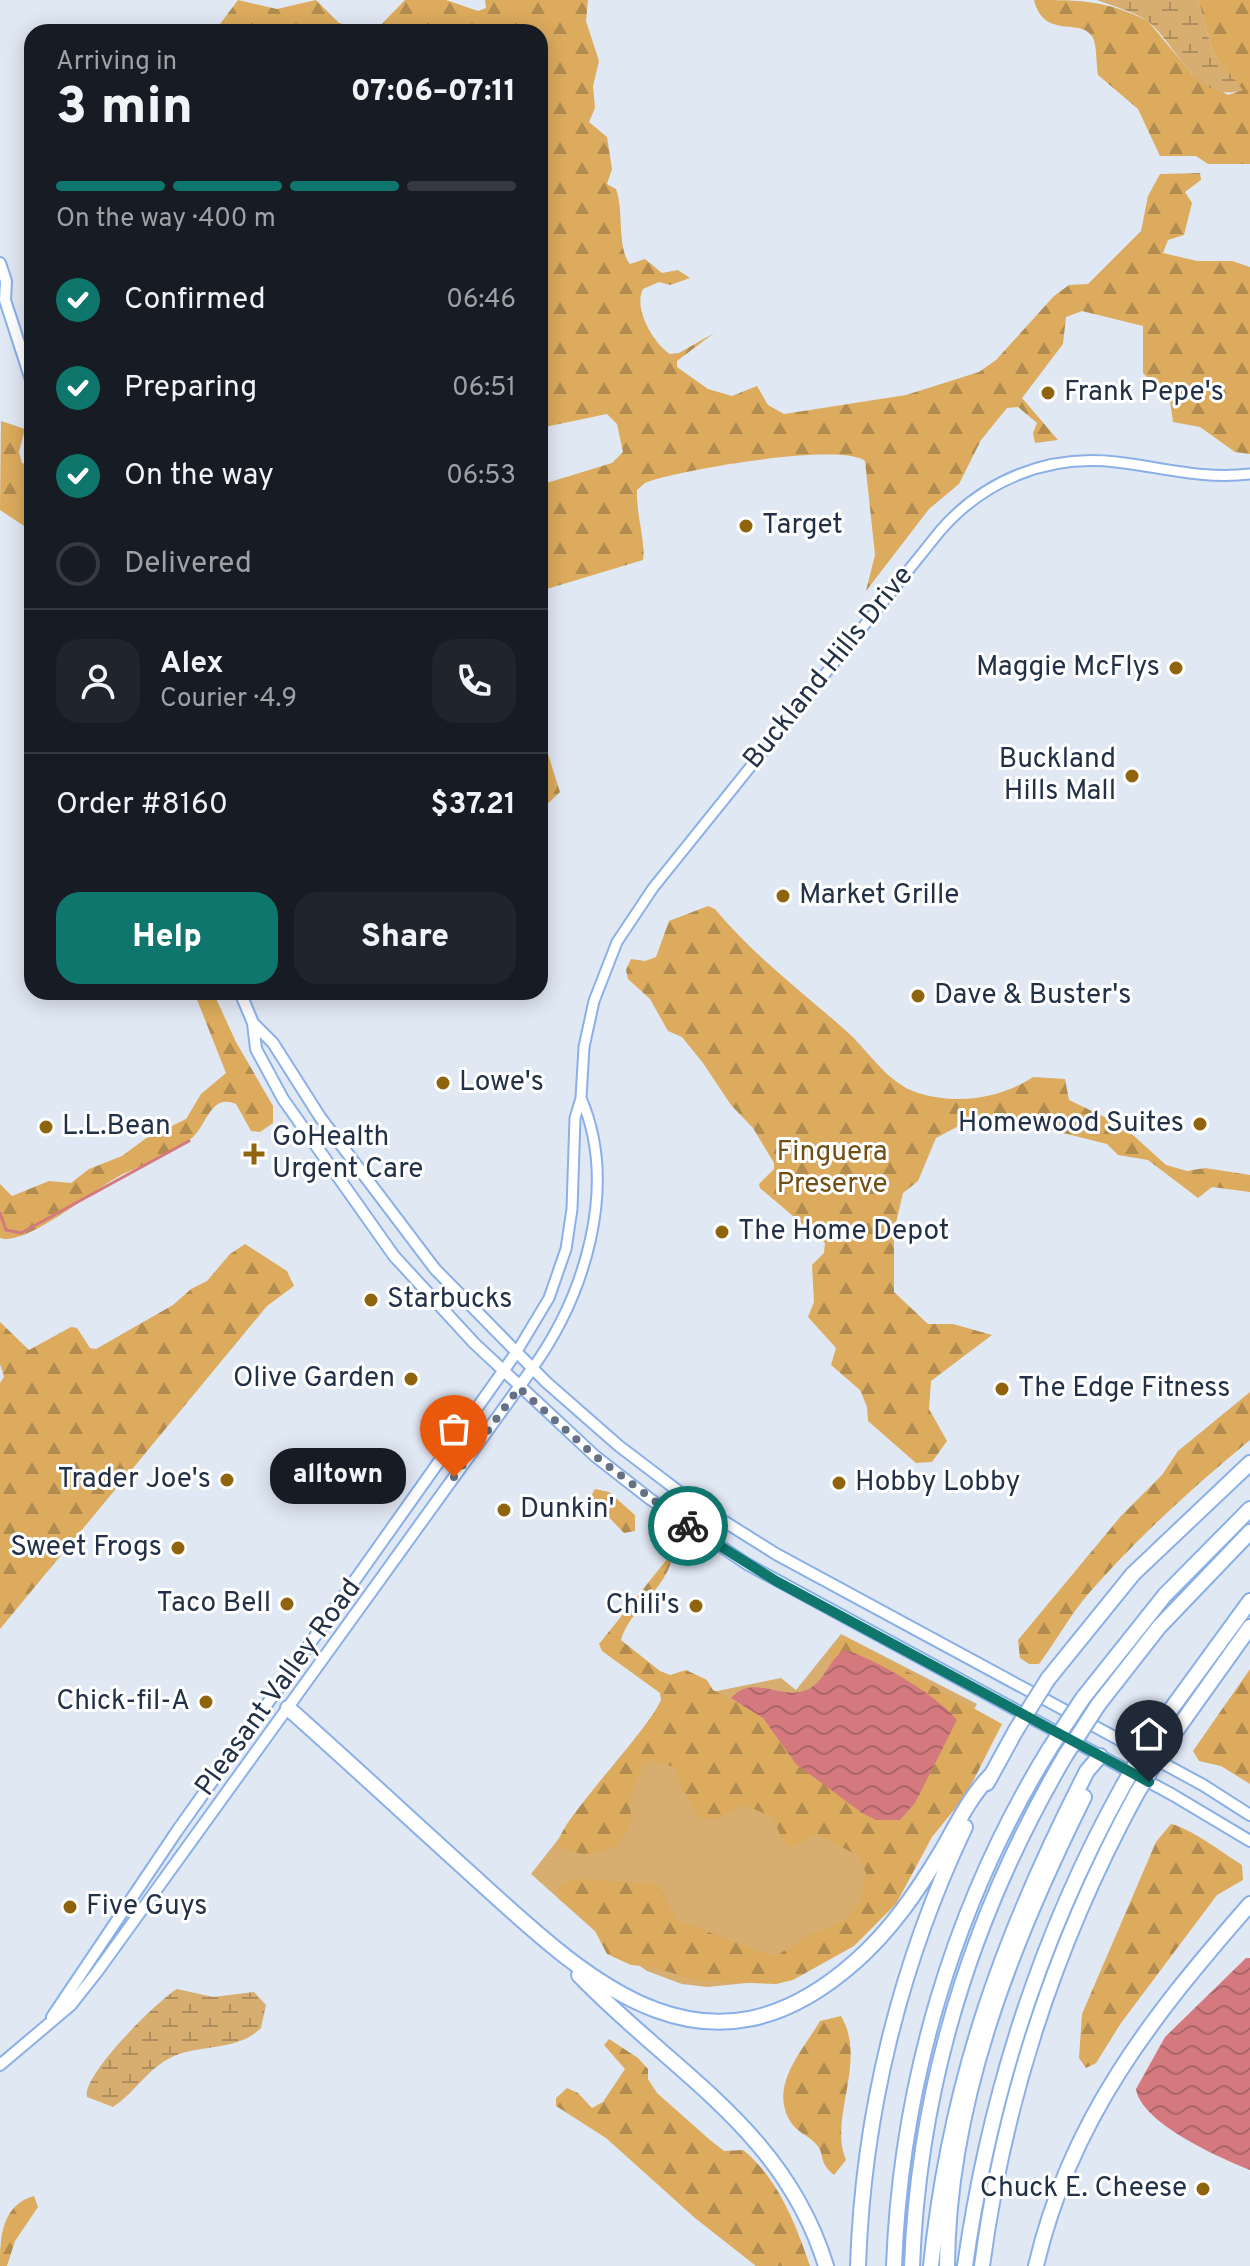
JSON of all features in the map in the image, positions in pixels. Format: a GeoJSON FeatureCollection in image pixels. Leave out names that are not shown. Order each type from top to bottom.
{"type":"FeatureCollection","features":[{"type":"Feature","properties":{"kind":"highway"},"geometry":{"type":"LineString","coordinates":[[858,2266],[869,2143],[895,2016],[930,1908],[990,1776],[1048,1679],[1133,1574],[1250,1463]]}},
{"type":"Feature","properties":{"kind":"highway"},"geometry":{"type":"LineString","coordinates":[[894,2266],[908,2132],[936,2004],[988,1865],[1050,1748],[1083,1698],[1156,1605],[1250,1509]]}},
{"type":"Feature","properties":{"kind":"highway"},"geometry":{"type":"LineString","coordinates":[[912,2266],[922,2148],[955,1999],[1000,1880],[1065,1756],[1098,1705],[1159,1627],[1250,1532]]}},
{"type":"Feature","properties":{"kind":"highway"},"geometry":{"type":"LineString","coordinates":[[965,2266],[990,2128],[1017,2031],[1064,1903],[1153,1734],[1250,1601]]}},
{"type":"Feature","properties":{"kind":"highway"},"geometry":{"type":"LineString","coordinates":[[982,2266],[999,2161],[1036,2026],[1082,1905],[1137,1793],[1168,1742],[1250,1627]]}},
{"type":"Feature","properties":{"kind":"highway"},"geometry":{"type":"LineString","coordinates":[[288,1708],[557,1951],[592,1988],[697,2080],[756,2139],[797,2199],[826,2266]]}},
{"type":"Feature","properties":{"kind":"highway"},"geometry":{"type":"LineString","coordinates":[[931,2266],[953,2122],[984,2003],[1038,1868],[1085,1774],[1100,1756]]}},
{"type":"Feature","properties":{"kind":"highway"},"geometry":{"type":"LineString","coordinates":[[947,2266],[948,2222],[958,2156],[992,2018],[1029,1910],[1096,1775],[1100,1756]]}},
{"type":"Feature","properties":{"kind":"highway"},"geometry":{"type":"LineString","coordinates":[[557,1951],[622,1996],[664,2014],[721,2021],[781,2009],[831,1981],[882,1936],[918,1890],[975,1794],[990,1776]]}},
{"type":"Feature","properties":{"kind":"highway"},"geometry":{"type":"LineString","coordinates":[[1036,2266],[1066,2172],[1110,2083],[1157,2014],[1250,1904]]}},
{"type":"Feature","properties":{"kind":"main road"},"geometry":{"type":"LineString","coordinates":[[0,263],[6,281],[2,297],[24,360]]}},
{"type":"Feature","properties":{"kind":"main road"},"geometry":{"type":"LineString","coordinates":[[243,1000],[253,1023],[256,1049],[296,1120],[411,1278],[519,1388],[595,1456],[670,1514],[776,1581],[1250,1841]]}},
{"type":"Feature","properties":{"kind":"main road"},"geometry":{"type":"LineString","coordinates":[[253,1023],[273,1043],[362,1176],[435,1269],[532,1369],[599,1429],[684,1495],[776,1554],[1203,1785],[1250,1815]]}},
{"type":"Feature","properties":{"kind":"main road"},"geometry":{"type":"LineString","coordinates":[[331,1170],[351,1160]]}},
{"type":"Feature","properties":{"kind":"main road","name":"Pleasant Valley Road"},"geometry":{"type":"LineString","coordinates":[[47,2025],[167,1844],[516,1353]]}},
{"type":"Feature","properties":{"kind":"main road","name":"Pleasant Valley Road"},"geometry":{"type":"LineString","coordinates":[[0,2065],[71,2005],[97,1972],[532,1369]]}},
{"type":"Feature","properties":{"kind":"main road"},"geometry":{"type":"LineString","coordinates":[[670,1514],[684,1495]]}},
{"type":"Feature","properties":{"kind":"main road"},"geometry":{"type":"LineString","coordinates":[[394,1527],[405,1545]]}},
{"type":"Feature","properties":{"kind":"main road"},"geometry":{"type":"LineString","coordinates":[[273,1696],[288,1708]]}},
{"type":"Feature","properties":{"kind":"main road"},"geometry":{"type":"LineString","coordinates":[[1100,1756],[1110,1736]]}},
{"type":"Feature","properties":{"kind":"main road"},"geometry":{"type":"LineString","coordinates":[[167,1844],[182,1855]]}},
{"type":"Feature","properties":{"kind":"main road"},"geometry":{"type":"LineString","coordinates":[[160,1856],[174,1866]]}},
{"type":"Feature","properties":{"kind":"street","name":"Buckland Hills Drive"},"geometry":{"type":"LineString","coordinates":[[516,1353],[549,1298],[566,1249],[572,1209],[575,1118],[581,1098],[584,1047],[594,1001],[612,953],[633,914],[957,512],[1004,480],[1065,462],[1114,461],[1204,476],[1250,474]]}},
{"type":"Feature","properties":{"kind":"street","name":"Buckland Hills Drive"},"geometry":{"type":"LineString","coordinates":[[532,1369],[567,1311],[590,1242],[594,1165],[590,1119],[581,1098]]}},
{"type":"Feature","properties":{"kind":"green space"},"geometry":{"type":"Polygon","coordinates":[[[238,0],[277,9],[316,0],[343,24],[220,24],[238,0]]]}},
{"type":"Feature","properties":{"kind":"green space"},"geometry":{"type":"Polygon","coordinates":[[[405,0],[446,0],[478,11],[486,8],[485,0],[588,0],[586,21],[599,61],[593,86],[595,108],[589,122],[607,137],[612,169],[607,184],[616,189],[623,249],[630,264],[645,259],[662,273],[678,270],[690,278],[670,285],[659,282],[643,289],[641,306],[646,324],[657,342],[670,354],[679,353],[714,333],[677,361],[677,367],[708,389],[732,396],[757,386],[768,405],[784,414],[906,395],[979,372],[996,360],[1054,296],[1069,285],[1088,284],[1141,231],[1148,196],[1160,174],[1200,173],[1201,180],[1185,192],[1192,203],[1184,235],[1168,240],[1163,253],[1197,261],[1232,261],[1250,267],[1250,454],[1235,452],[1200,427],[1173,422],[1170,401],[1143,373],[1143,326],[1082,311],[1066,317],[1063,344],[1022,398],[1058,440],[1035,443],[1033,433],[1037,423],[1018,407],[1007,408],[981,440],[959,484],[929,509],[866,591],[875,555],[865,461],[850,456],[825,455],[722,465],[645,483],[637,490],[643,560],[548,589],[548,483],[612,463],[623,452],[617,424],[607,414],[548,426],[548,24],[382,24],[405,0]]]}},
{"type":"Feature","properties":{"kind":"green space"},"geometry":{"type":"Polygon","coordinates":[[[1034,0],[1092,3],[1119,9],[1148,21],[1192,74],[1228,95],[1242,90],[1213,53],[1198,0],[1250,0],[1250,164],[1208,164],[1196,156],[1160,156],[1138,109],[1098,75],[1093,38],[1081,29],[1046,20],[1039,13],[1034,0]]]}},
{"type":"Feature","properties":{"kind":"green space"},"geometry":{"type":"Polygon","coordinates":[[[1097,0],[1198,0],[1213,53],[1243,90],[1227,92],[1201,82],[1144,18],[1097,0]]]}},
{"type":"Feature","properties":{"kind":"green space"},"geometry":{"type":"Polygon","coordinates":[[[1,421],[24,429],[19,452],[24,464],[24,526],[0,510],[1,421]]]}},
{"type":"Feature","properties":{"kind":"green space"},"geometry":{"type":"Polygon","coordinates":[[[548,754],[560,792],[548,803],[548,754]]]}},
{"type":"Feature","properties":{"kind":"green space","name":"Finguera Preserve"},"geometry":{"type":"Polygon","coordinates":[[[708,906],[715,909],[761,957],[853,1037],[887,1074],[907,1088],[933,1097],[963,1099],[992,1095],[1033,1077],[1065,1079],[1069,1100],[1123,1126],[1166,1165],[1187,1171],[1205,1168],[1250,1175],[1250,1192],[1212,1187],[1198,1198],[1148,1160],[1118,1155],[1107,1144],[983,1113],[936,1138],[918,1181],[903,1193],[894,1231],[894,1292],[928,1324],[953,1324],[992,1335],[931,1381],[929,1409],[947,1441],[932,1462],[916,1463],[868,1421],[867,1407],[860,1390],[831,1365],[836,1348],[808,1317],[814,1302],[812,1265],[824,1253],[825,1243],[760,1188],[759,1184],[774,1169],[774,1163],[753,1128],[731,1105],[682,1037],[668,1031],[650,999],[628,979],[626,970],[631,959],[645,961],[656,957],[669,921],[708,906]]]}},
{"type":"Feature","properties":{"kind":"green space"},"geometry":{"type":"Polygon","coordinates":[[[197,1000],[217,1000],[236,1042],[273,1106],[273,1123],[260,1132],[251,1131],[236,1104],[221,1103],[210,1112],[193,1137],[177,1149],[123,1174],[27,1234],[0,1238],[0,1184],[12,1196],[49,1181],[71,1183],[89,1169],[122,1156],[145,1139],[186,1119],[201,1094],[226,1073],[197,1000]]]}},
{"type":"Feature","properties":{"kind":"green space"},"geometry":{"type":"Polygon","coordinates":[[[245,1244],[287,1271],[294,1286],[267,1306],[0,1629],[0,1383],[4,1377],[0,1364],[0,1322],[29,1350],[71,1327],[77,1328],[90,1348],[96,1349],[173,1305],[191,1289],[207,1281],[230,1254],[245,1244]]]}},
{"type":"Feature","properties":{"kind":"green space"},"geometry":{"type":"Polygon","coordinates":[[[1250,1392],[1250,1440],[1166,1514],[1108,1572],[1076,1610],[1039,1664],[1029,1664],[1020,1658],[1018,1640],[1121,1516],[1162,1475],[1178,1451],[1250,1392]]]}},
{"type":"Feature","properties":{"kind":"green space"},"geometry":{"type":"Polygon","coordinates":[[[595,1489],[609,1492],[635,1515],[635,1531],[624,1533],[594,1502],[591,1496],[595,1489]]]}},
{"type":"Feature","properties":{"kind":"green space"},"geometry":{"type":"Polygon","coordinates":[[[668,1558],[672,1558],[663,1580],[625,1629],[621,1640],[660,1671],[670,1675],[686,1670],[707,1680],[713,1690],[760,1715],[796,1764],[872,1819],[900,1820],[909,1813],[957,1721],[924,1692],[858,1655],[847,1651],[838,1654],[831,1662],[830,1651],[844,1636],[1002,1724],[966,1795],[932,1837],[896,1904],[854,1946],[793,1980],[776,1984],[698,1981],[653,1967],[631,1965],[607,1954],[593,1927],[558,1898],[557,1889],[565,1882],[581,1879],[658,1884],[677,1920],[769,1955],[779,1954],[809,1935],[847,1919],[861,1899],[866,1873],[857,1855],[817,1834],[791,1848],[782,1840],[773,1817],[744,1805],[715,1819],[701,1819],[682,1790],[675,1767],[652,1761],[644,1765],[629,1799],[632,1823],[616,1847],[586,1854],[573,1852],[558,1844],[572,1817],[639,1734],[661,1700],[660,1693],[602,1651],[599,1644],[668,1558]]]}},
{"type":"Feature","properties":{"kind":"green space"},"geometry":{"type":"Polygon","coordinates":[[[841,1634],[977,1704],[857,1913],[757,1982],[707,1987],[682,1984],[647,1971],[616,1950],[531,1874],[681,1682],[697,1695],[781,1678],[796,1690],[841,1634]]]}},
{"type":"Feature","properties":{"kind":"green space"},"geometry":{"type":"Polygon","coordinates":[[[1250,1669],[1250,1784],[1221,1766],[1199,1761],[1193,1751],[1250,1669]]]}},
{"type":"Feature","properties":{"kind":"green space"},"geometry":{"type":"Polygon","coordinates":[[[1171,1824],[1196,1835],[1242,1865],[1243,1880],[1217,1895],[1121,2023],[1096,2063],[1086,2068],[1079,2058],[1082,2014],[1156,1842],[1171,1824]]]}},
{"type":"Feature","properties":{"kind":"green space"},"geometry":{"type":"Polygon","coordinates":[[[177,1989],[213,1997],[254,1992],[266,2005],[261,2028],[231,2044],[174,2056],[149,2073],[113,2107],[87,2097],[88,2087],[108,2056],[139,2022],[177,1989]]]}},
{"type":"Feature","properties":{"kind":"green space"},"geometry":{"type":"Polygon","coordinates":[[[841,2016],[851,2052],[841,2127],[846,2160],[834,2175],[825,2166],[816,2144],[792,2124],[783,2097],[790,2070],[820,2021],[841,2016]]]}},
{"type":"Feature","properties":{"kind":"green space"},"geometry":{"type":"Polygon","coordinates":[[[609,2039],[638,2058],[648,2069],[648,2079],[657,2093],[710,2140],[724,2151],[743,2150],[755,2161],[784,2203],[810,2266],[756,2266],[695,2218],[606,2138],[556,2106],[556,2098],[567,2088],[578,2093],[592,2108],[603,2102],[625,2069],[604,2045],[609,2039]]]}},
{"type":"Feature","properties":{"kind":"green space"},"geometry":{"type":"Polygon","coordinates":[[[34,2196],[38,2207],[15,2241],[7,2266],[0,2266],[2,2233],[9,2214],[23,2200],[34,2196]]]}},
{"type":"Feature","properties":{"kind":"water"},"geometry":{"type":"Polygon","coordinates":[[[844,1650],[871,1660],[904,1679],[936,1700],[957,1720],[915,1803],[900,1820],[876,1820],[862,1813],[796,1764],[763,1718],[731,1698],[739,1691],[757,1687],[795,1693],[804,1691],[817,1683],[844,1650]]]}},
{"type":"Feature","properties":{"kind":"water"},"geometry":{"type":"Polygon","coordinates":[[[1246,1958],[1250,1958],[1250,2170],[1202,2148],[1166,2126],[1141,2102],[1136,2089],[1165,2037],[1246,1958]]]}},
{"type":"Feature","properties":{"kind":"waterway"},"geometry":{"type":"LineString","coordinates":[[0,1213],[6,1230],[21,1233],[189,1141]]}},
{"type":"Feature","properties":{"kind":"way so far"},"geometry":{"type":"LineString","coordinates":[[454,1477],[519,1388],[595,1456],[688,1526]]}},
{"type":"Feature","properties":{"kind":"place","name":"Frank Pepe's"},"geometry":{"type":"Point","coordinates":[1048,393]}},
{"type":"Feature","properties":{"kind":"place","name":"Target"},"geometry":{"type":"Point","coordinates":[746,526]}},
{"type":"Feature","properties":{"kind":"place","name":"Maggie McFlys"},"geometry":{"type":"Point","coordinates":[1176,668]}},
{"type":"Feature","properties":{"kind":"place","name":"Buckland Hills Mall"},"geometry":{"type":"Point","coordinates":[1132,776]}},
{"type":"Feature","properties":{"kind":"place","name":"Market Grille"},"geometry":{"type":"Point","coordinates":[783,896]}},
{"type":"Feature","properties":{"kind":"place","name":"Dave & Buster's"},"geometry":{"type":"Point","coordinates":[918,996]}},
{"type":"Feature","properties":{"kind":"place","name":"Lowe's"},"geometry":{"type":"Point","coordinates":[443,1083]}},
{"type":"Feature","properties":{"kind":"place","name":"Homewood Suites"},"geometry":{"type":"Point","coordinates":[1200,1124]}},
{"type":"Feature","properties":{"kind":"place","name":"L.L.Bean"},"geometry":{"type":"Point","coordinates":[46,1127]}},
{"type":"Feature","properties":{"kind":"place","name":"GoHealth Urgent Care"},"geometry":{"type":"Point","coordinates":[254,1154]}},
{"type":"Feature","properties":{"kind":"place","name":"The Home Depot"},"geometry":{"type":"Point","coordinates":[722,1232]}},
{"type":"Feature","properties":{"kind":"place","name":"Starbucks"},"geometry":{"type":"Point","coordinates":[371,1300]}},
{"type":"Feature","properties":{"kind":"place","name":"Olive Garden"},"geometry":{"type":"Point","coordinates":[411,1379]}},
{"type":"Feature","properties":{"kind":"place","name":"The Edge Fitness"},"geometry":{"type":"Point","coordinates":[1002,1389]}},
{"type":"Feature","properties":{"kind":"place","name":"alltown"},"geometry":{"type":"Point","coordinates":[454,1477]}},
{"type":"Feature","properties":{"kind":"place","name":"Trader Joe's"},"geometry":{"type":"Point","coordinates":[227,1480]}},
{"type":"Feature","properties":{"kind":"place","name":"Hobby Lobby"},"geometry":{"type":"Point","coordinates":[839,1483]}},
{"type":"Feature","properties":{"kind":"place","name":"Dunkin'"},"geometry":{"type":"Point","coordinates":[504,1510]}},
{"type":"Feature","properties":{"kind":"place","name":"Sweet Frogs"},"geometry":{"type":"Point","coordinates":[178,1548]}},
{"type":"Feature","properties":{"kind":"place","name":"Taco Bell"},"geometry":{"type":"Point","coordinates":[287,1604]}},
{"type":"Feature","properties":{"kind":"place","name":"Chili's"},"geometry":{"type":"Point","coordinates":[696,1606]}},
{"type":"Feature","properties":{"kind":"place","name":"Chick-fil-A"},"geometry":{"type":"Point","coordinates":[206,1702]}},
{"type":"Feature","properties":{"kind":"place","name":"Five Guys"},"geometry":{"type":"Point","coordinates":[70,1907]}},
{"type":"Feature","properties":{"kind":"place","name":"Chuck E. Cheese"},"geometry":{"type":"Point","coordinates":[1203,2189]}},
{"type":"Feature","properties":{"kind":"route"},"geometry":{"type":"LineString","coordinates":[[688,1526],[776,1581],[1149,1782]]}}]}
